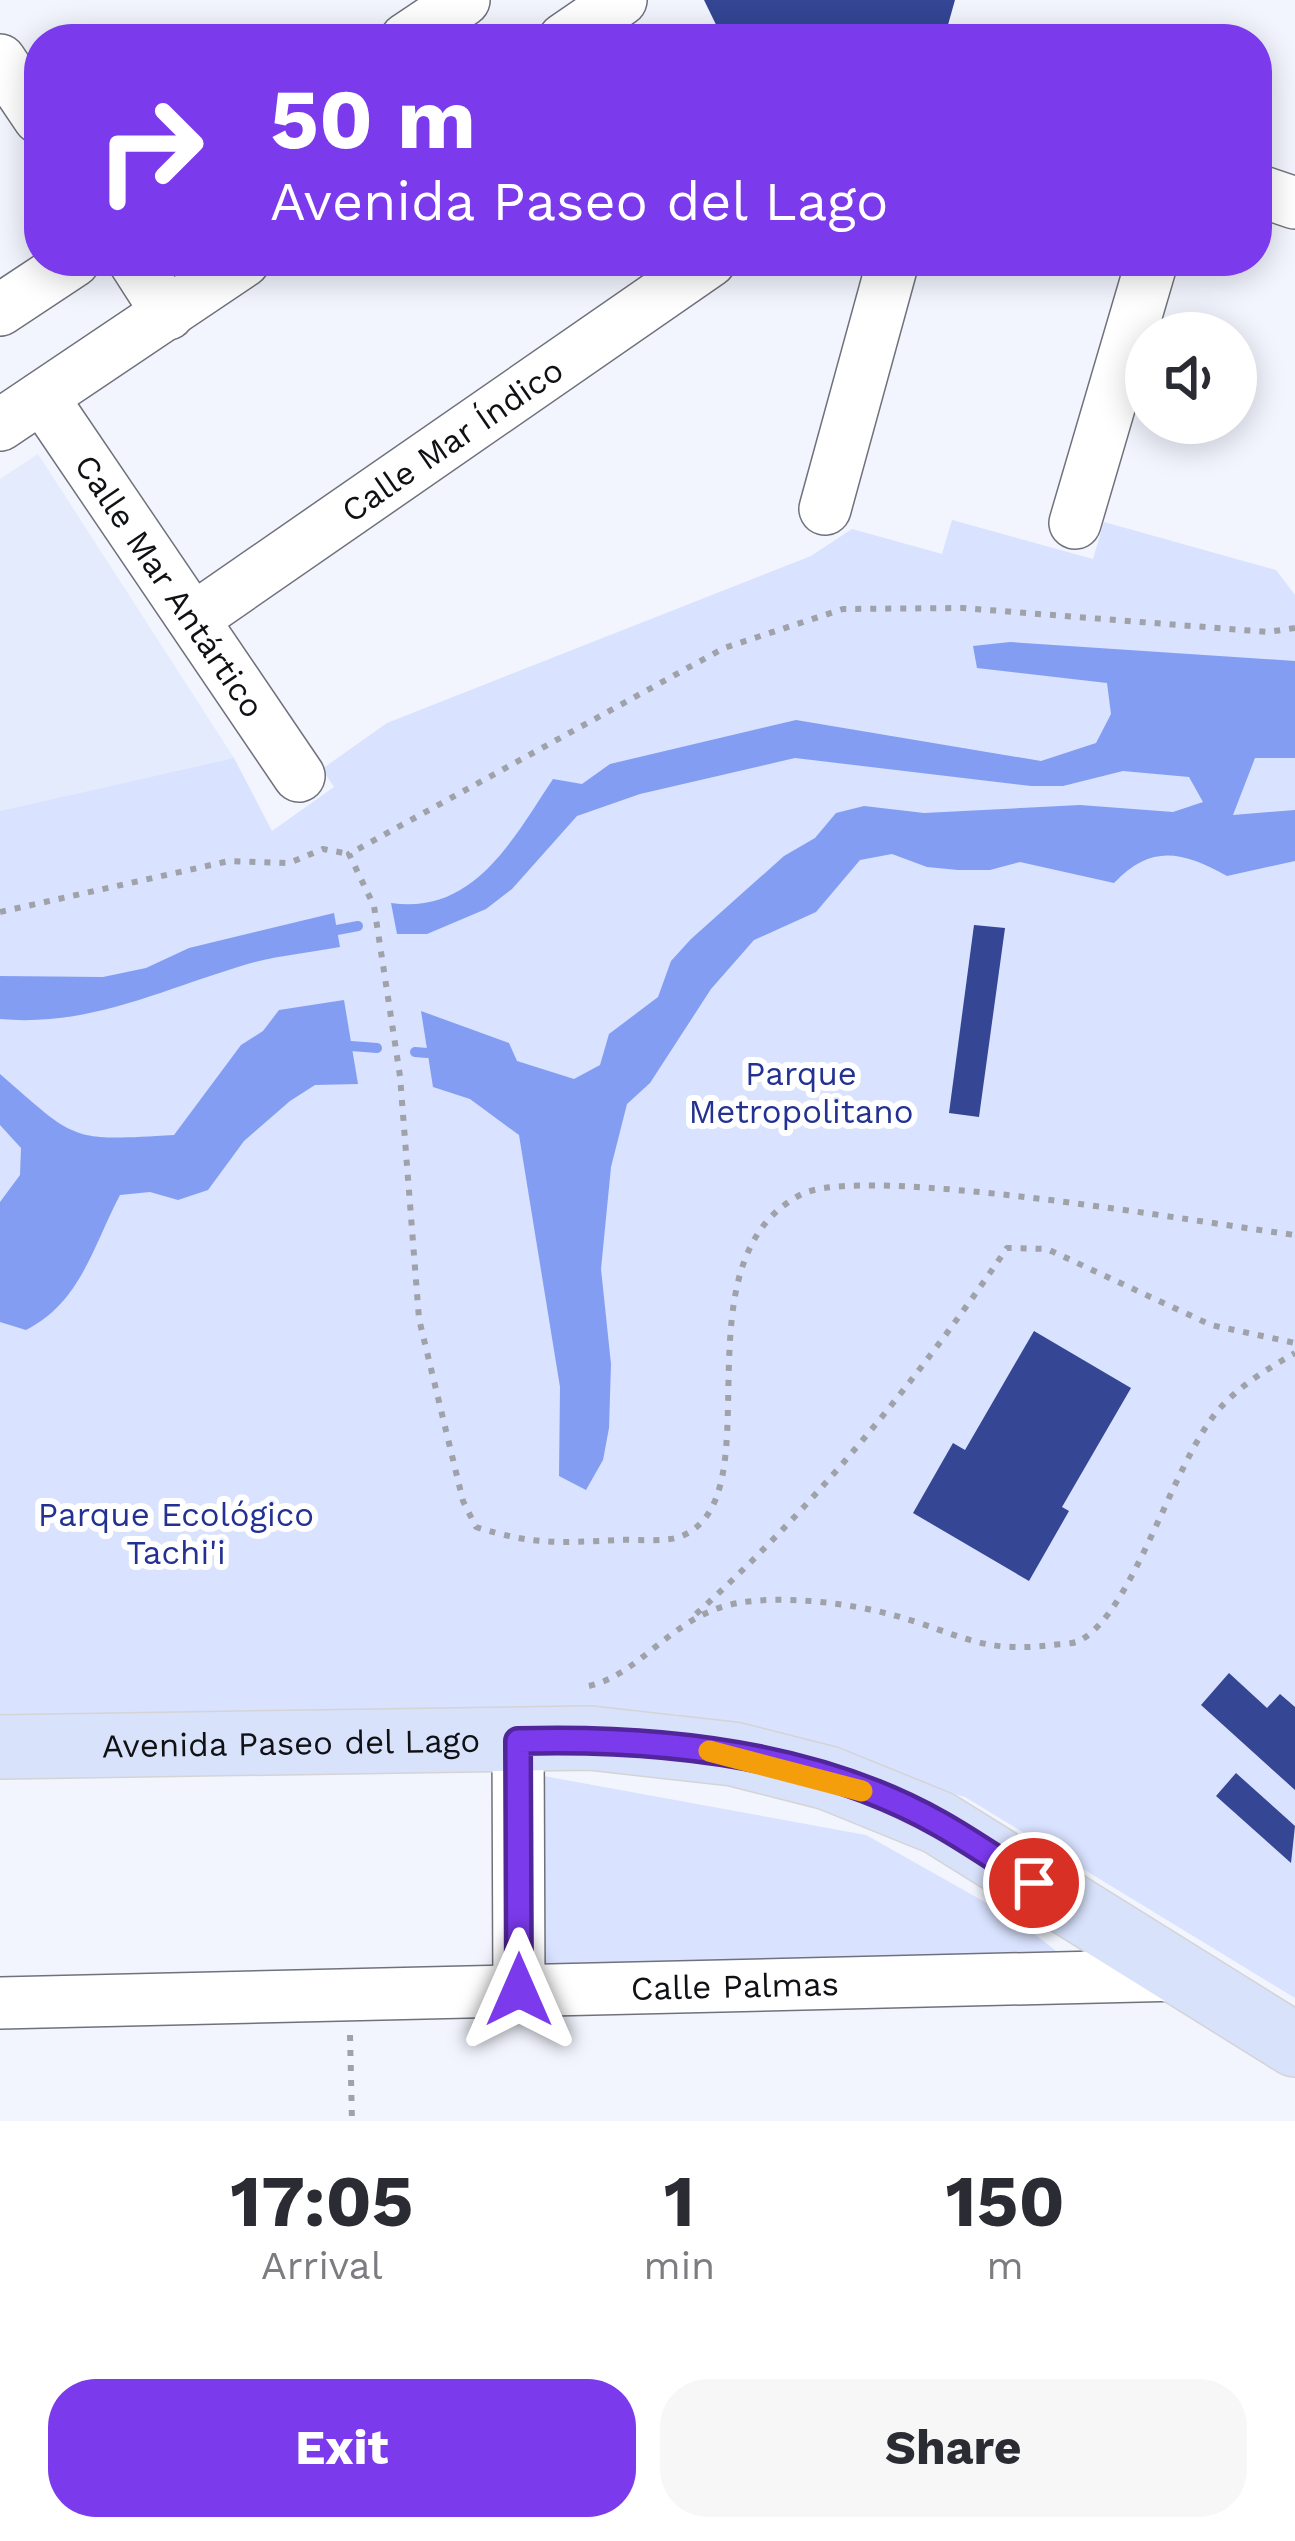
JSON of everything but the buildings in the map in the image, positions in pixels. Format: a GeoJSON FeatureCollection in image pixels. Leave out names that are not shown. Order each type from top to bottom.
{"type":"FeatureCollection","features":[{"type":"Feature","properties":{"kind":"main road","name":"Avenida Paseo del Lago"},"geometry":{"type":"LineString","coordinates":[[0,1748],[590,1738],[733,1754],[828,1778],[939,1823],[1295,2045]]}},
{"type":"Feature","properties":{"kind":"street"},"geometry":{"type":"LineString","coordinates":[[428,24],[464,0]]}},
{"type":"Feature","properties":{"kind":"street"},"geometry":{"type":"LineString","coordinates":[[586,24],[620,0]]}},
{"type":"Feature","properties":{"kind":"street"},"geometry":{"type":"LineString","coordinates":[[0,60],[24,96]]}},
{"type":"Feature","properties":{"kind":"street"},"geometry":{"type":"LineString","coordinates":[[0,310],[51,276]]}},
{"type":"Feature","properties":{"kind":"street"},"geometry":{"type":"LineString","coordinates":[[144,276],[168,314]]}},
{"type":"Feature","properties":{"kind":"street"},"geometry":{"type":"LineString","coordinates":[[21,411],[222,276]]}},
{"type":"Feature","properties":{"kind":"street","name":"Calle Mar Índico"},"geometry":{"type":"LineString","coordinates":[[193,620],[688,276]]}},
{"type":"Feature","properties":{"kind":"street"},"geometry":{"type":"LineString","coordinates":[[825,509],[889,276]]}},
{"type":"Feature","properties":{"kind":"street"},"geometry":{"type":"LineString","coordinates":[[1075,523],[1148,276]]}},
{"type":"Feature","properties":{"kind":"street","name":"Calle Mar Antártico"},"geometry":{"type":"LineString","coordinates":[[21,411],[193,620],[299,776]]}},
{"type":"Feature","properties":{"kind":"street"},"geometry":{"type":"LineString","coordinates":[[518,1741],[519,1990]]}},
{"type":"Feature","properties":{"kind":"street","name":"Calle Palmas"},"geometry":{"type":"LineString","coordinates":[[0,2003],[1181,1975]]}},
{"type":"Feature","properties":{"kind":"path"},"geometry":{"type":"LineString","coordinates":[[0,912],[229,861],[289,863],[323,849],[349,854],[724,649],[843,609],[963,608],[1268,632],[1295,628]]}},
{"type":"Feature","properties":{"kind":"path"},"geometry":{"type":"LineString","coordinates":[[349,854],[374,906],[400,1076],[419,1319],[463,1501],[476,1527],[531,1544],[680,1537],[708,1515],[725,1458],[734,1281],[758,1229],[802,1193],[903,1184],[1295,1235]]}},
{"type":"Feature","properties":{"kind":"path"},"geometry":{"type":"LineString","coordinates":[[583,1688],[614,1681],[644,1651],[692,1619],[762,1554],[910,1388],[1007,1248],[1047,1249],[1211,1324],[1295,1343]]}},
{"type":"Feature","properties":{"kind":"path"},"geometry":{"type":"LineString","coordinates":[[692,1619],[739,1603],[818,1604],[890,1614],[1002,1652],[1079,1641],[1113,1606],[1190,1454],[1220,1408],[1263,1371],[1295,1353]]}},
{"type":"Feature","properties":{"kind":"path"},"geometry":{"type":"LineString","coordinates":[[350,1994],[352,2121]]}},
{"type":"Feature","properties":{"kind":"shaded area"},"geometry":{"type":"Polygon","coordinates":[[[38,454],[234,758],[0,811],[0,479],[38,454]]]}},
{"type":"Feature","properties":{"kind":"green space","name":"Parque Metropolitano"},"geometry":{"type":"Polygon","coordinates":[[[952,520],[1093,559],[1104,522],[1276,570],[1295,595],[1295,1998],[965,1797],[675,1714],[0,1717],[0,811],[234,758],[272,831],[334,787],[322,769],[387,723],[811,556],[852,529],[942,554],[952,520]]]}},
{"type":"Feature","properties":{"kind":"green space"},"geometry":{"type":"Polygon","coordinates":[[[538,1775],[866,1835],[1015,1919],[1069,1961],[532,1968],[538,1775]]]}},
{"type":"Feature","properties":{"kind":"water"},"geometry":{"type":"Polygon","coordinates":[[[1010,642],[1295,661],[1295,758],[1255,758],[1233,815],[1295,810],[1295,861],[1227,876],[1181,857],[1154,857],[1114,883],[1020,862],[990,870],[958,870],[927,867],[892,854],[860,860],[816,912],[754,940],[711,989],[650,1083],[627,1104],[611,1167],[601,1269],[611,1364],[609,1428],[603,1460],[586,1490],[559,1476],[560,1387],[519,1135],[470,1099],[433,1087],[421,1011],[509,1043],[517,1061],[574,1079],[600,1065],[609,1034],[658,997],[671,961],[691,939],[784,856],[815,838],[836,813],[864,806],[924,813],[1080,805],[1173,812],[1203,802],[1189,777],[1123,771],[1063,786],[1031,786],[795,758],[640,794],[577,816],[512,889],[486,909],[427,934],[397,934],[391,903],[420,904],[468,885],[506,848],[553,779],[582,784],[610,764],[796,720],[1041,761],[1096,743],[1111,714],[1107,683],[977,668],[973,646],[1010,642]]]}},
{"type":"Feature","properties":{"kind":"water"},"geometry":{"type":"Polygon","coordinates":[[[334,913],[340,947],[253,963],[93,1012],[63,1018],[0,1019],[0,976],[103,977],[146,968],[189,948],[334,913]]]}},
{"type":"Feature","properties":{"kind":"water"},"geometry":{"type":"Polygon","coordinates":[[[344,1000],[358,1084],[315,1085],[290,1101],[244,1141],[208,1190],[178,1200],[150,1192],[120,1195],[84,1271],[60,1304],[26,1330],[0,1322],[0,1202],[20,1175],[21,1148],[0,1125],[0,1074],[45,1113],[77,1132],[114,1138],[174,1135],[241,1045],[263,1031],[279,1010],[344,1000]]]}},
{"type":"Feature","properties":{"kind":"waterway"},"geometry":{"type":"LineString","coordinates":[[337,930],[358,926]]}},
{"type":"Feature","properties":{"kind":"waterway"},"geometry":{"type":"LineString","coordinates":[[351,1046],[377,1048]]}},
{"type":"Feature","properties":{"kind":"waterway"},"geometry":{"type":"LineString","coordinates":[[415,1052],[427,1053]]}},
{"type":"Feature","properties":{"kind":"slow traffic"},"geometry":{"type":"LineString","coordinates":[[709,1751],[828,1778],[862,1791]]}},
{"type":"Feature","properties":{"kind":"route"},"geometry":{"type":"LineString","coordinates":[[519,1990],[518,1741],[590,1738],[654,1743],[733,1754],[828,1778],[939,1823],[1034,1883]]}},
{"type":"Feature","properties":{"kind":"park label","name":"Parque Ecológico Tachi'i"},"geometry":{"type":"Point","coordinates":[176,1533]}}]}
